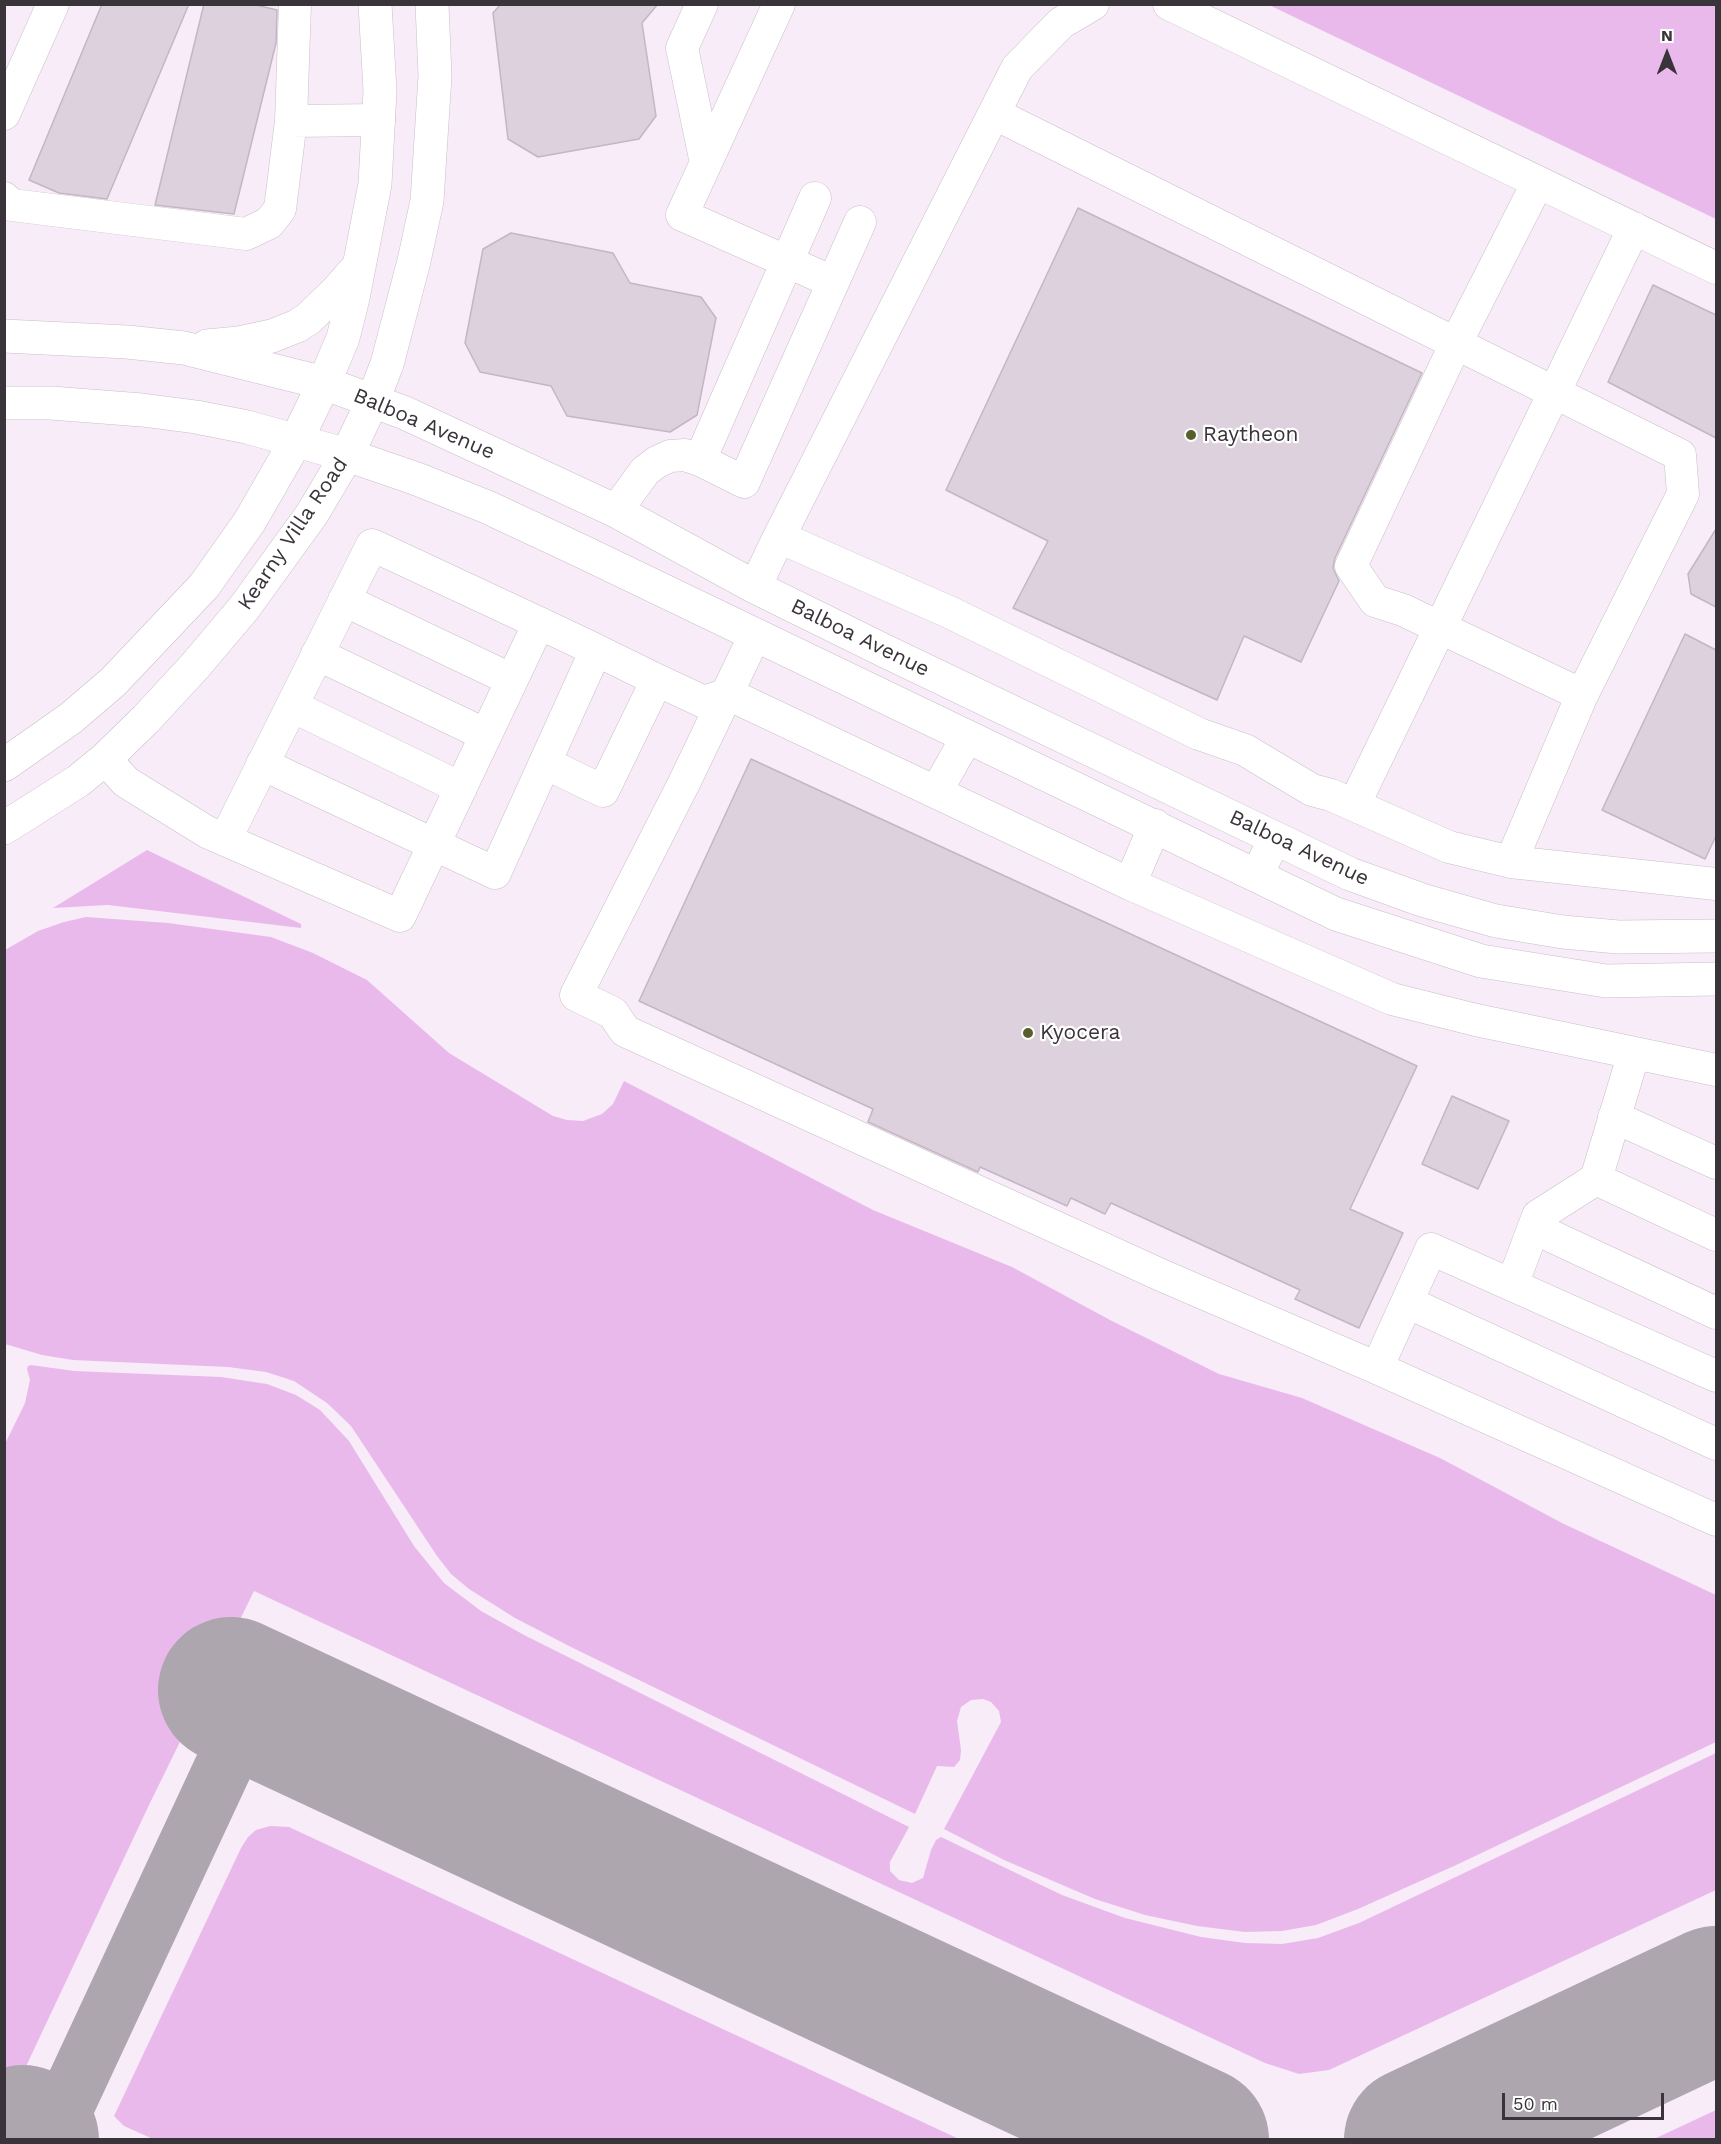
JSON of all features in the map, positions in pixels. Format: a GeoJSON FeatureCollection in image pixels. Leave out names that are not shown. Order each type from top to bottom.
{"type":"FeatureCollection","features":[{"type":"Feature","properties":{"kind":"main road","name":"Kearny Villa Road"},"geometry":{"type":"LineString","coordinates":[[4,765],[71,718],[113,682],[204,586],[250,521],[297,439],[343,338],[375,184],[380,92],[375,4]]}},
{"type":"Feature","properties":{"kind":"main road","name":"Kearny Villa Road"},"geometry":{"type":"LineString","coordinates":[[4,828],[78,781],[105,759],[195,666],[244,609],[312,514],[347,455],[387,364],[427,201],[435,76],[432,4]]}},
{"type":"Feature","properties":{"kind":"main road"},"geometry":{"type":"LineString","coordinates":[[184,348],[272,336],[297,326],[308,319],[336,292],[360,265]]}},
{"type":"Feature","properties":{"kind":"main road","name":"Balboa Avenue"},"geometry":{"type":"LineString","coordinates":[[4,336],[127,342],[184,348],[324,383],[373,400],[418,418],[616,512],[754,586],[887,652],[1350,874],[1422,900],[1496,921],[1563,932],[1618,937],[1716,936]]}},
{"type":"Feature","properties":{"kind":"main road","name":"Balboa Avenue"},"geometry":{"type":"LineString","coordinates":[[4,403],[51,403],[142,410],[247,427],[297,439],[347,455],[417,479],[487,507],[1155,825],[1335,914],[1481,961],[1606,981],[1716,979]]}},
{"type":"Feature","properties":{"kind":"main road"},"geometry":{"type":"LineString","coordinates":[[609,564],[706,586],[740,598],[748,595],[754,586]]}},
{"type":"Feature","properties":{"kind":"lane"},"geometry":{"type":"LineString","coordinates":[[4,114],[53,4]]}},
{"type":"Feature","properties":{"kind":"lane"},"geometry":{"type":"LineString","coordinates":[[4,198],[12,205],[246,234],[269,223],[280,208],[291,121],[295,4]]}},
{"type":"Feature","properties":{"kind":"lane"},"geometry":{"type":"LineString","coordinates":[[702,4],[682,48],[706,163]]}},
{"type":"Feature","properties":{"kind":"lane"},"geometry":{"type":"LineString","coordinates":[[779,4],[682,215],[788,260],[833,282]]}},
{"type":"Feature","properties":{"kind":"lane"},"geometry":{"type":"LineString","coordinates":[[754,586],[1017,68],[1061,23],[1093,4]]}},
{"type":"Feature","properties":{"kind":"lane"},"geometry":{"type":"LineString","coordinates":[[1169,4],[1716,268]]}},
{"type":"Feature","properties":{"kind":"lane"},"geometry":{"type":"LineString","coordinates":[[995,114],[1680,455],[1683,494],[1582,695],[1511,862]]}},
{"type":"Feature","properties":{"kind":"lane"},"geometry":{"type":"LineString","coordinates":[[291,121],[379,120]]}},
{"type":"Feature","properties":{"kind":"lane"},"geometry":{"type":"LineString","coordinates":[[1538,182],[1456,343],[1351,566],[1375,601],[1402,610],[1582,695]]}},
{"type":"Feature","properties":{"kind":"lane"},"geometry":{"type":"LineString","coordinates":[[700,460],[815,198]]}},
{"type":"Feature","properties":{"kind":"lane"},"geometry":{"type":"LineString","coordinates":[[616,512],[645,471],[670,456],[685,455],[700,460],[744,482],[860,222]]}},
{"type":"Feature","properties":{"kind":"lane"},"geometry":{"type":"LineString","coordinates":[[1354,805],[1634,228]]}},
{"type":"Feature","properties":{"kind":"lane"},"geometry":{"type":"LineString","coordinates":[[779,537],[949,612],[1199,734],[1245,750],[1312,790],[1331,795],[1449,847],[1511,862],[1716,884]]}},
{"type":"Feature","properties":{"kind":"lane"},"geometry":{"type":"LineString","coordinates":[[225,840],[372,545],[704,702],[728,694],[1130,884],[1392,999],[1476,1020],[1716,1070]]}},
{"type":"Feature","properties":{"kind":"lane"},"geometry":{"type":"LineString","coordinates":[[344,600],[512,680]]}},
{"type":"Feature","properties":{"kind":"lane"},"geometry":{"type":"LineString","coordinates":[[105,759],[126,782],[207,832],[400,916],[539,623]]}},
{"type":"Feature","properties":{"kind":"lane"},"geometry":{"type":"LineString","coordinates":[[755,635],[728,694],[576,995],[613,1013],[625,1031],[1161,1275],[1377,1368],[1716,1520]]}},
{"type":"Feature","properties":{"kind":"lane"},"geometry":{"type":"LineString","coordinates":[[262,764],[495,873],[596,650]]}},
{"type":"Feature","properties":{"kind":"lane"},"geometry":{"type":"LineString","coordinates":[[317,654],[486,735]]}},
{"type":"Feature","properties":{"kind":"lane"},"geometry":{"type":"LineString","coordinates":[[545,763],[603,791],[657,680]]}},
{"type":"Feature","properties":{"kind":"lane"},"geometry":{"type":"LineString","coordinates":[[292,706],[461,788]]}},
{"type":"Feature","properties":{"kind":"lane"},"geometry":{"type":"LineString","coordinates":[[936,792],[967,737]]}},
{"type":"Feature","properties":{"kind":"lane"},"geometry":{"type":"LineString","coordinates":[[1130,884],[1155,825]]}},
{"type":"Feature","properties":{"kind":"lane"},"geometry":{"type":"LineString","coordinates":[[1257,875],[1275,838]]}},
{"type":"Feature","properties":{"kind":"lane"},"geometry":{"type":"LineString","coordinates":[[1512,1285],[1539,1216],[1596,1179],[1634,1053]]}},
{"type":"Feature","properties":{"kind":"lane"},"geometry":{"type":"LineString","coordinates":[[1614,1117],[1716,1163]]}},
{"type":"Feature","properties":{"kind":"lane"},"geometry":{"type":"LineString","coordinates":[[1596,1179],[1716,1235]]}},
{"type":"Feature","properties":{"kind":"lane"},"geometry":{"type":"LineString","coordinates":[[1534,1228],[1716,1313]]}},
{"type":"Feature","properties":{"kind":"lane"},"geometry":{"type":"LineString","coordinates":[[1377,1368],[1431,1249],[1716,1376]]}},
{"type":"Feature","properties":{"kind":"lane"},"geometry":{"type":"LineString","coordinates":[[1407,1302],[1716,1444]]}},
{"type":"Feature","properties":{"kind":"shaded area"},"geometry":{"type":"Polygon","coordinates":[[[1269,5],[1716,5],[1716,219],[1269,5]]]}},
{"type":"Feature","properties":{"kind":"shaded area"},"geometry":{"type":"Polygon","coordinates":[[[147,850],[301,924],[301,928],[108,905],[53,908],[147,850]]]}},
{"type":"Feature","properties":{"kind":"shaded area"},"geometry":{"type":"Polygon","coordinates":[[[86,917],[168,923],[271,937],[313,953],[367,980],[449,1053],[553,1116],[583,1121],[602,1114],[613,1104],[624,1081],[873,1210],[1012,1267],[1110,1320],[1219,1374],[1302,1398],[1440,1458],[1562,1523],[1716,1595],[1716,1742],[1358,1909],[1316,1925],[1282,1931],[1245,1932],[1197,1926],[1145,1915],[1095,1899],[1004,1860],[944,1829],[1001,1722],[999,1711],[991,1702],[983,1699],[971,1700],[961,1707],[957,1721],[960,1760],[954,1767],[937,1766],[915,1814],[573,1648],[515,1618],[469,1589],[451,1574],[351,1426],[327,1403],[294,1381],[266,1372],[228,1367],[73,1360],[42,1355],[5,1344],[5,950],[38,931],[86,917]]]}},
{"type":"Feature","properties":{"kind":"shaded area"},"geometry":{"type":"Polygon","coordinates":[[[31,1365],[74,1371],[221,1377],[267,1384],[296,1395],[320,1410],[349,1441],[414,1546],[444,1583],[481,1611],[526,1636],[909,1827],[890,1862],[890,1871],[899,1880],[912,1883],[923,1878],[931,1850],[936,1840],[941,1837],[1062,1895],[1125,1918],[1201,1937],[1245,1943],[1282,1944],[1318,1938],[1359,1923],[1716,1753],[1716,1890],[1329,2070],[1299,2074],[1265,2063],[254,1591],[149,1805],[5,2111],[4,1446],[25,1403],[30,1380],[27,1369],[31,1365]]]}},
{"type":"Feature","properties":{"kind":"shaded area"},"geometry":{"type":"Polygon","coordinates":[[[270,1826],[289,1827],[959,2139],[153,2139],[124,2126],[114,2116],[241,1848],[256,1830],[270,1826]]]}},
{"type":"Feature","properties":{"kind":"shaded area"},"geometry":{"type":"Polygon","coordinates":[[[1716,2110],[1716,2139],[1654,2139],[1716,2110]]]}},
{"type":"Feature","properties":{"kind":"building"},"geometry":{"type":"Polygon","coordinates":[[[102,4],[189,4],[107,199],[59,193],[29,180],[102,4]]]}},
{"type":"Feature","properties":{"kind":"building"},"geometry":{"type":"Polygon","coordinates":[[[204,4],[252,4],[277,10],[276,43],[234,214],[155,205],[204,4]]]}},
{"type":"Feature","properties":{"kind":"building"},"geometry":{"type":"Polygon","coordinates":[[[501,4],[658,4],[642,23],[656,116],[639,139],[538,157],[508,139],[493,13],[501,4]]]}},
{"type":"Feature","properties":{"kind":"building","name":"Raytheon"},"geometry":{"type":"Polygon","coordinates":[[[1078,208],[1422,373],[1335,558],[1333,568],[1339,581],[1301,662],[1244,636],[1217,700],[1013,608],[1048,541],[946,490],[1078,208]]]}},
{"type":"Feature","properties":{"kind":"building"},"geometry":{"type":"Polygon","coordinates":[[[511,233],[613,253],[630,283],[701,297],[716,318],[697,415],[670,432],[567,416],[551,386],[480,372],[465,343],[483,249],[511,233]]]}},
{"type":"Feature","properties":{"kind":"building"},"geometry":{"type":"Polygon","coordinates":[[[1653,285],[1716,315],[1716,438],[1608,382],[1653,285]]]}},
{"type":"Feature","properties":{"kind":"building"},"geometry":{"type":"Polygon","coordinates":[[[1716,529],[1716,607],[1691,594],[1688,574],[1716,529]]]}},
{"type":"Feature","properties":{"kind":"building"},"geometry":{"type":"Polygon","coordinates":[[[1685,634],[1716,650],[1716,836],[1705,859],[1602,810],[1685,634]]]}},
{"type":"Feature","properties":{"kind":"building","name":"Kyocera"},"geometry":{"type":"Polygon","coordinates":[[[751,759],[1417,1066],[1350,1209],[1403,1233],[1359,1328],[1295,1299],[1300,1290],[1111,1203],[1105,1214],[1071,1198],[1067,1206],[980,1167],[978,1172],[868,1122],[873,1109],[639,1001],[751,759]]]}},
{"type":"Feature","properties":{"kind":"building"},"geometry":{"type":"Polygon","coordinates":[[[1452,1096],[1509,1121],[1478,1189],[1422,1164],[1452,1096]]]}},
{"type":"Feature","properties":{"kind":"taxiway"},"geometry":{"type":"LineString","coordinates":[[63,2140],[60,2121],[63,2111],[254,1701]]}},
{"type":"Feature","properties":{"kind":"runway"},"geometry":{"type":"LineString","coordinates":[[231,1690],[1196,2140]]}},
{"type":"Feature","properties":{"kind":"runway"},"geometry":{"type":"LineString","coordinates":[[1417,2140],[1716,1999]]}},
{"type":"Feature","properties":{"kind":"place","name":"Raytheon"},"geometry":{"type":"Point","coordinates":[1191,435]}},
{"type":"Feature","properties":{"kind":"place","name":"Kyocera"},"geometry":{"type":"Point","coordinates":[1028,1033]}}]}
